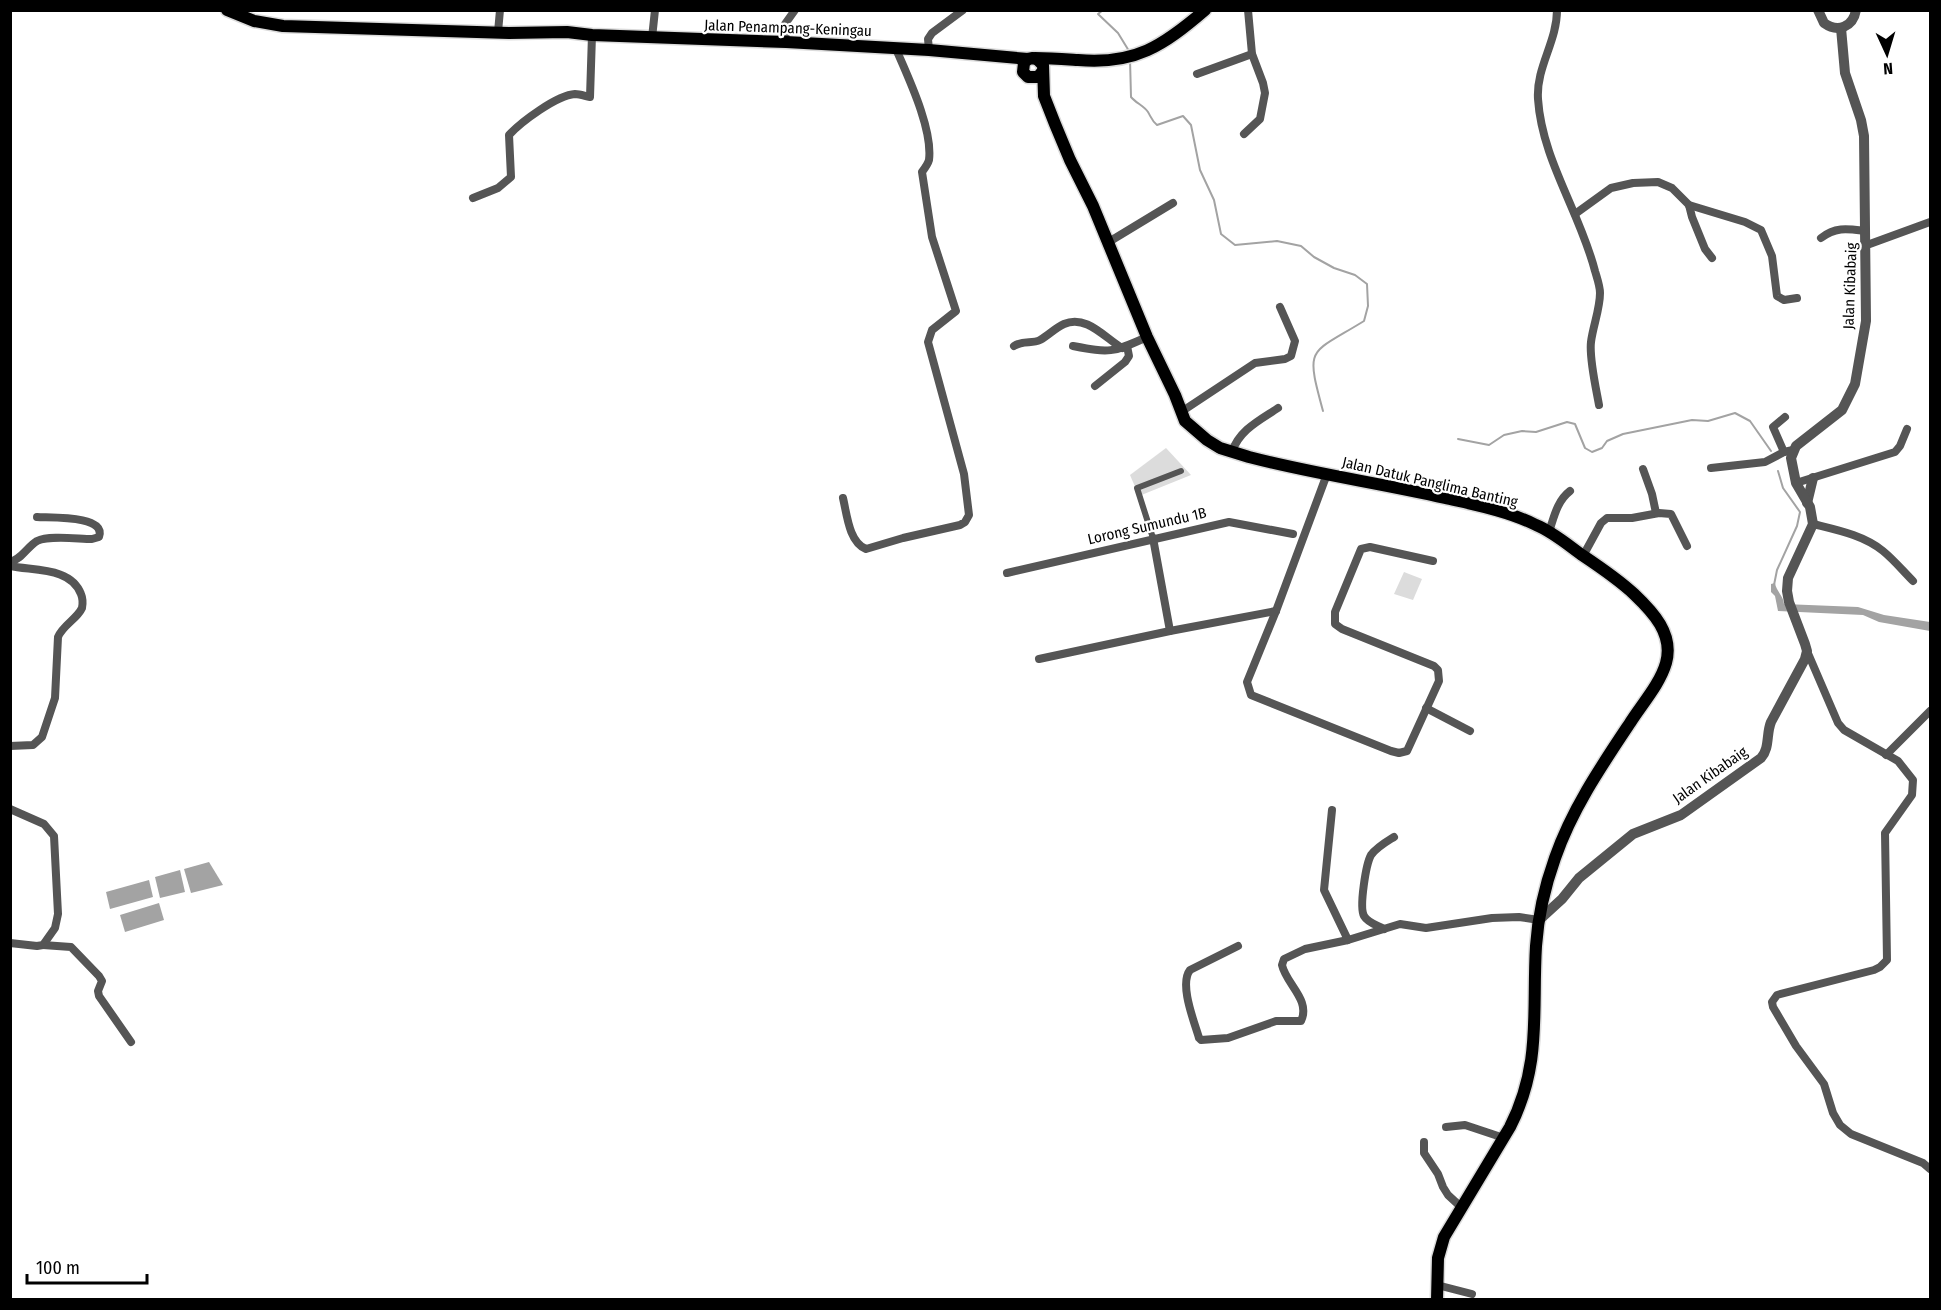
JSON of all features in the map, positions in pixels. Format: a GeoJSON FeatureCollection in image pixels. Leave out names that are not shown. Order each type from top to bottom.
{"type":"FeatureCollection","features":[{"type":"Feature","properties":{"kind":"main road","name":"Jalan Penampang-Keningau"},"geometry":{"type":"LineString","coordinates":[[227,10],[254,21],[283,26],[567,32],[652,38],[786,42],[929,50],[991,56],[1037,65],[1077,60],[1114,59],[1144,53],[1167,41],[1205,10]]}},
{"type":"Feature","properties":{"kind":"main road","name":"Jalan Penampang-Keningau"},"geometry":{"type":"LineString","coordinates":[[991,56],[1026,75]]}},
{"type":"Feature","properties":{"kind":"main road"},"geometry":{"type":"LineString","coordinates":[[1037,65],[1038,77],[1026,75],[1023,66],[1037,65]]}},
{"type":"Feature","properties":{"kind":"main road","name":"Jalan Datuk Panglima Banting"},"geometry":{"type":"LineString","coordinates":[[1037,65],[1045,85],[1044,96],[1070,160],[1093,207],[1185,421],[1207,440],[1232,452],[1483,507],[1538,525],[1622,584],[1646,606],[1665,634],[1668,653],[1664,670],[1608,755],[1567,827],[1551,870],[1539,920],[1536,947],[1536,1005],[1531,1064],[1518,1112],[1448,1228],[1440,1247],[1437,1299]]}},
{"type":"Feature","properties":{"kind":"main road","name":"Jalan Datuk Panglima Banting"},"geometry":{"type":"LineString","coordinates":[[1026,75],[1034,88],[1044,96]]}},
{"type":"Feature","properties":{"kind":"street"},"geometry":{"type":"LineString","coordinates":[[498,32],[500,10]]}},
{"type":"Feature","properties":{"kind":"street"},"geometry":{"type":"LineString","coordinates":[[652,38],[655,10]]}},
{"type":"Feature","properties":{"kind":"street"},"geometry":{"type":"LineString","coordinates":[[786,42],[785,24],[795,10]]}},
{"type":"Feature","properties":{"kind":"street"},"geometry":{"type":"LineString","coordinates":[[929,50],[928,39],[932,33],[963,10]]}},
{"type":"Feature","properties":{"kind":"street"},"geometry":{"type":"LineString","coordinates":[[1244,134],[1260,119],[1264,103],[1263,83],[1252,54],[1248,10]]}},
{"type":"Feature","properties":{"kind":"street"},"geometry":{"type":"LineString","coordinates":[[1557,10],[1557,21],[1539,76],[1539,117],[1547,147],[1574,212],[1600,293],[1590,344],[1599,405]]}},
{"type":"Feature","properties":{"kind":"street"},"geometry":{"type":"LineString","coordinates":[[1818,10],[1824,23],[1835,28],[1851,23],[1856,10]]}},
{"type":"Feature","properties":{"kind":"street","name":"Jalan Kibabaig"},"geometry":{"type":"LineString","coordinates":[[1788,451],[1842,410],[1855,384],[1865,328],[1867,245],[1864,136],[1845,73],[1841,28]]}},
{"type":"Feature","properties":{"kind":"street"},"geometry":{"type":"LineString","coordinates":[[473,198],[498,188],[511,177],[509,135],[517,126],[544,107],[568,95],[580,94],[590,97],[592,35]]}},
{"type":"Feature","properties":{"kind":"street"},"geometry":{"type":"LineString","coordinates":[[843,498],[854,540],[866,549],[960,525],[965,522],[969,514],[964,474],[928,342],[932,330],[956,311],[932,237],[926,209],[922,172],[929,162],[928,141],[922,116],[896,49]]}},
{"type":"Feature","properties":{"kind":"street"},"geometry":{"type":"LineString","coordinates":[[1197,74],[1252,54]]}},
{"type":"Feature","properties":{"kind":"street"},"geometry":{"type":"LineString","coordinates":[[1574,212],[1611,188],[1633,183],[1658,182],[1672,188],[1689,205],[1745,222],[1761,231],[1772,256],[1777,296],[1784,300],[1797,298]]}},
{"type":"Feature","properties":{"kind":"street"},"geometry":{"type":"LineString","coordinates":[[1107,243],[1173,202]]}},
{"type":"Feature","properties":{"kind":"street"},"geometry":{"type":"LineString","coordinates":[[1689,205],[1705,249],[1712,258]]}},
{"type":"Feature","properties":{"kind":"street"},"geometry":{"type":"LineString","coordinates":[[1867,245],[1930,222]]}},
{"type":"Feature","properties":{"kind":"street"},"geometry":{"type":"LineString","coordinates":[[1821,238],[1830,231],[1845,228],[1866,231]]}},
{"type":"Feature","properties":{"kind":"street"},"geometry":{"type":"LineString","coordinates":[[1181,412],[1255,363],[1291,356],[1295,341],[1280,307]]}},
{"type":"Feature","properties":{"kind":"street"},"geometry":{"type":"LineString","coordinates":[[1014,346],[1020,342],[1037,342],[1061,325],[1070,322],[1081,322],[1093,327],[1124,347],[1130,356],[1095,386]]}},
{"type":"Feature","properties":{"kind":"street"},"geometry":{"type":"LineString","coordinates":[[1073,346],[1109,352],[1147,336]]}},
{"type":"Feature","properties":{"kind":"street"},"geometry":{"type":"LineString","coordinates":[[1232,452],[1235,443],[1243,433],[1278,408]]}},
{"type":"Feature","properties":{"kind":"street"},"geometry":{"type":"LineString","coordinates":[[1785,417],[1773,427],[1788,451],[1796,483],[1807,503],[1812,524],[1788,578],[1787,591],[1793,615],[1838,723],[1844,730],[1898,761],[1913,780],[1914,790],[1885,833],[1887,960],[1874,970],[1777,995],[1772,1002],[1796,1046],[1824,1084],[1833,1113],[1840,1125],[1851,1134],[1923,1163],[1930,1169]]}},
{"type":"Feature","properties":{"kind":"street"},"geometry":{"type":"LineString","coordinates":[[1796,483],[1895,452],[1907,429]]}},
{"type":"Feature","properties":{"kind":"street"},"geometry":{"type":"LineString","coordinates":[[1711,468],[1765,462],[1788,451]]}},
{"type":"Feature","properties":{"kind":"street"},"geometry":{"type":"LineString","coordinates":[[1643,469],[1656,513]]}},
{"type":"Feature","properties":{"kind":"street"},"geometry":{"type":"LineString","coordinates":[[1170,631],[1153,538],[1137,488],[1181,471]]}},
{"type":"Feature","properties":{"kind":"street"},"geometry":{"type":"LineString","coordinates":[[1327,474],[1247,682],[1251,695],[1399,753],[1407,751],[1439,681],[1438,670],[1434,666],[1342,629],[1335,624],[1335,612],[1361,549],[1370,547],[1433,561]]}},
{"type":"Feature","properties":{"kind":"street"},"geometry":{"type":"LineString","coordinates":[[1807,503],[1813,478]]}},
{"type":"Feature","properties":{"kind":"street"},"geometry":{"type":"LineString","coordinates":[[1549,532],[1557,507],[1563,496],[1570,491]]}},
{"type":"Feature","properties":{"kind":"street"},"geometry":{"type":"LineString","coordinates":[[1583,556],[1601,523],[1607,518],[1632,518],[1656,513],[1671,514],[1687,546]]}},
{"type":"Feature","properties":{"kind":"street"},"geometry":{"type":"LineString","coordinates":[[10,564],[43,539],[92,539],[99,537],[101,533],[100,529],[92,523],[72,519],[37,517]]}},
{"type":"Feature","properties":{"kind":"street","name":"Lorong Sumundu 1B"},"geometry":{"type":"LineString","coordinates":[[1007,573],[1228,522],[1293,534]]}},
{"type":"Feature","properties":{"kind":"street"},"geometry":{"type":"LineString","coordinates":[[1812,524],[1839,530],[1872,544],[1884,552],[1913,581]]}},
{"type":"Feature","properties":{"kind":"street"},"geometry":{"type":"LineString","coordinates":[[10,564],[58,573],[69,578],[77,586],[83,603],[81,610],[61,630],[58,637],[55,698],[42,737],[33,745],[10,746]]}},
{"type":"Feature","properties":{"kind":"street"},"geometry":{"type":"LineString","coordinates":[[1039,659],[1276,611]]}},
{"type":"Feature","properties":{"kind":"street","name":"Jalan Kibabaig"},"geometry":{"type":"LineString","coordinates":[[1539,920],[1562,899],[1579,878],[1633,834],[1681,814],[1761,758],[1767,749],[1769,725],[1805,659],[1807,651]]}},
{"type":"Feature","properties":{"kind":"street"},"geometry":{"type":"LineString","coordinates":[[1426,708],[1470,731]]}},
{"type":"Feature","properties":{"kind":"street"},"geometry":{"type":"LineString","coordinates":[[1886,755],[1930,711]]}},
{"type":"Feature","properties":{"kind":"street"},"geometry":{"type":"LineString","coordinates":[[10,809],[44,824],[54,836],[57,923],[43,945]]}},
{"type":"Feature","properties":{"kind":"street"},"geometry":{"type":"LineString","coordinates":[[1332,810],[1324,890],[1348,940]]}},
{"type":"Feature","properties":{"kind":"street"},"geometry":{"type":"LineString","coordinates":[[1384,928],[1368,922],[1361,905],[1369,859],[1378,847],[1394,837]]}},
{"type":"Feature","properties":{"kind":"street"},"geometry":{"type":"LineString","coordinates":[[1238,946],[1190,970],[1187,974],[1185,987],[1201,1040],[1228,1038],[1276,1021],[1301,1021],[1304,1015],[1300,997],[1282,970],[1282,965],[1284,959],[1305,949],[1348,940],[1405,923],[1426,928],[1506,917],[1539,920]]}},
{"type":"Feature","properties":{"kind":"street"},"geometry":{"type":"LineString","coordinates":[[10,942],[71,948],[99,976],[102,981],[98,991],[100,999],[131,1042]]}},
{"type":"Feature","properties":{"kind":"street"},"geometry":{"type":"LineString","coordinates":[[1446,1127],[1465,1125],[1504,1138]]}},
{"type":"Feature","properties":{"kind":"street"},"geometry":{"type":"LineString","coordinates":[[1424,1142],[1424,1153],[1438,1174],[1443,1187],[1461,1207]]}},
{"type":"Feature","properties":{"kind":"street"},"geometry":{"type":"LineString","coordinates":[[1437,1285],[1473,1294]]}},
{"type":"Feature","properties":{"kind":"shaded area"},"geometry":{"type":"Polygon","coordinates":[[[1166,448],[1191,475],[1139,496],[1130,475],[1166,448]]]}},
{"type":"Feature","properties":{"kind":"shaded area"},"geometry":{"type":"Polygon","coordinates":[[[1404,572],[1422,579],[1413,600],[1394,594],[1404,572]]]}},
{"type":"Feature","properties":{"kind":"shaded area"},"geometry":{"type":"Polygon","coordinates":[[[1775,583],[1784,604],[1858,607],[1884,615],[1930,622],[1930,631],[1879,622],[1863,615],[1778,611],[1775,596],[1771,592],[1771,584],[1775,583]]]}},
{"type":"Feature","properties":{"kind":"shaded area"},"geometry":{"type":"Polygon","coordinates":[[[209,862],[223,885],[191,893],[184,869],[209,862]]]}},
{"type":"Feature","properties":{"kind":"shaded area"},"geometry":{"type":"Polygon","coordinates":[[[180,870],[185,892],[160,898],[155,877],[180,870]]]}},
{"type":"Feature","properties":{"kind":"shaded area"},"geometry":{"type":"Polygon","coordinates":[[[149,880],[153,897],[110,909],[106,892],[149,880]]]}},
{"type":"Feature","properties":{"kind":"shaded area"},"geometry":{"type":"Polygon","coordinates":[[[159,903],[164,920],[125,932],[120,915],[159,903]]]}},
{"type":"Feature","properties":{"kind":"waterway"},"geometry":{"type":"LineString","coordinates":[[1103,10],[1098,14],[1118,33],[1129,51]]}},
{"type":"Feature","properties":{"kind":"waterway"},"geometry":{"type":"LineString","coordinates":[[1130,59],[1131,97],[1146,110],[1155,123],[1157,125],[1183,116],[1191,125],[1200,170],[1214,200],[1221,234],[1235,245],[1277,241],[1301,246],[1314,257],[1334,268],[1355,275],[1367,284],[1368,306],[1364,321],[1332,340],[1316,354],[1314,374],[1323,411]]}},
{"type":"Feature","properties":{"kind":"waterway"},"geometry":{"type":"LineString","coordinates":[[1458,439],[1489,445],[1504,435],[1522,431],[1536,432],[1567,422],[1575,424],[1585,448],[1592,452],[1602,448],[1607,441],[1623,434],[1692,420],[1708,421],[1735,413],[1750,421],[1771,451]]}},
{"type":"Feature","properties":{"kind":"waterway"},"geometry":{"type":"LineString","coordinates":[[1774,585],[1777,570],[1797,526],[1800,512],[1783,488],[1778,471]]}}]}
